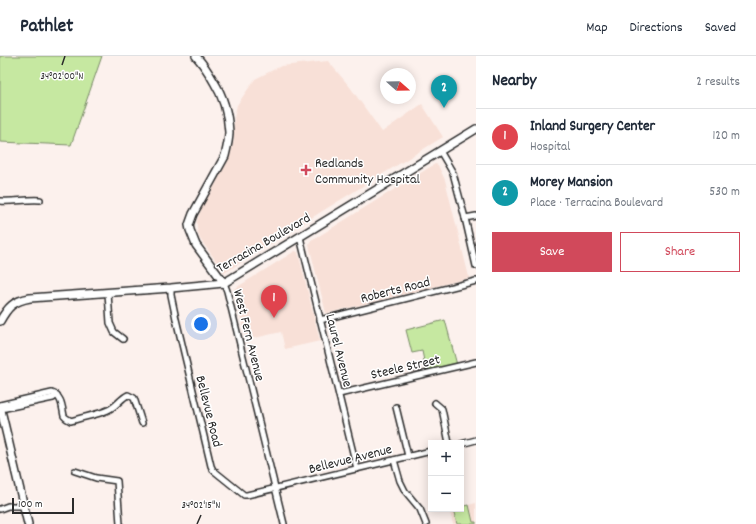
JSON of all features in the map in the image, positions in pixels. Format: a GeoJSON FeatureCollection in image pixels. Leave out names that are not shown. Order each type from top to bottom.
{"type":"FeatureCollection","features":[{"type":"Feature","properties":{"kind":"main road","name":"West Fern Avenue"},"geometry":{"type":"LineString","coordinates":[[196,56],[215,83],[226,116],[229,132],[225,156],[193,214],[189,225],[196,244],[224,283]]}},
{"type":"Feature","properties":{"kind":"main road","name":"Terracina Boulevard"},"geometry":{"type":"LineString","coordinates":[[0,321],[12,305],[24,300],[224,283],[476,129]]}},
{"type":"Feature","properties":{"kind":"main road"},"geometry":{"type":"LineString","coordinates":[[0,406],[28,524]]}},
{"type":"Feature","properties":{"kind":"street"},"geometry":{"type":"LineString","coordinates":[[440,151],[453,173],[476,266]]}},
{"type":"Feature","properties":{"kind":"street"},"geometry":{"type":"LineString","coordinates":[[0,201],[10,202],[30,199],[40,200]]}},
{"type":"Feature","properties":{"kind":"street"},"geometry":{"type":"LineString","coordinates":[[465,218],[476,216]]}},
{"type":"Feature","properties":{"kind":"street","name":"Laurel Avenue"},"geometry":{"type":"LineString","coordinates":[[300,237],[357,469]]}},
{"type":"Feature","properties":{"kind":"street","name":"Roberts Road"},"geometry":{"type":"LineString","coordinates":[[320,320],[476,281]]}},
{"type":"Feature","properties":{"kind":"street","name":"West Fern Avenue"},"geometry":{"type":"LineString","coordinates":[[224,283],[284,524]]}},
{"type":"Feature","properties":{"kind":"street","name":"Bellevue Road"},"geometry":{"type":"LineString","coordinates":[[171,288],[176,319],[213,470],[244,495],[275,489]]}},
{"type":"Feature","properties":{"kind":"street"},"geometry":{"type":"LineString","coordinates":[[108,293],[110,323],[114,332],[123,339]]}},
{"type":"Feature","properties":{"kind":"street","name":"Steele Street"},"geometry":{"type":"LineString","coordinates":[[339,394],[476,362]]}},
{"type":"Feature","properties":{"kind":"street"},"geometry":{"type":"LineString","coordinates":[[0,406],[31,400],[53,398],[57,395],[64,416],[70,421],[109,410],[128,395],[134,398],[142,423]]}},
{"type":"Feature","properties":{"kind":"street"},"geometry":{"type":"LineString","coordinates":[[435,403],[442,409],[448,440]]}},
{"type":"Feature","properties":{"kind":"street"},"geometry":{"type":"LineString","coordinates":[[396,407],[408,456]]}},
{"type":"Feature","properties":{"kind":"street"},"geometry":{"type":"LineString","coordinates":[[464,443],[476,440]]}},
{"type":"Feature","properties":{"kind":"street","name":"Bellevue Avenue"},"geometry":{"type":"LineString","coordinates":[[275,489],[428,452]]}},
{"type":"Feature","properties":{"kind":"street"},"geometry":{"type":"LineString","coordinates":[[394,460],[400,481],[405,491],[420,509],[426,524]]}},
{"type":"Feature","properties":{"kind":"street"},"geometry":{"type":"LineString","coordinates":[[75,470],[96,478],[117,481],[120,524]]}},
{"type":"Feature","properties":{"kind":"street"},"geometry":{"type":"LineString","coordinates":[[0,509],[8,506],[23,506]]}},
{"type":"Feature","properties":{"kind":"shaded area","name":"Redlands Community Hospital"},"geometry":{"type":"Polygon","coordinates":[[[328,61],[350,87],[382,132],[422,104],[443,137],[224,272],[200,239],[197,229],[197,221],[202,207],[230,156],[234,140],[234,118],[237,105],[255,79],[281,66],[328,61]]]}},
{"type":"Feature","properties":{"kind":"shaded area"},"geometry":{"type":"Polygon","coordinates":[[[435,164],[438,165],[445,180],[469,278],[326,313],[309,245],[311,241],[435,164]]]}},
{"type":"Feature","properties":{"kind":"shaded area"},"geometry":{"type":"Polygon","coordinates":[[[295,251],[298,252],[320,341],[285,349],[281,332],[246,340],[234,289],[295,251]]]}},
{"type":"Feature","properties":{"kind":"shaded area"},"geometry":{"type":"Polygon","coordinates":[[[476,503],[476,524],[453,524],[450,512],[464,512],[464,506],[476,503]]]}},
{"type":"Feature","properties":{"kind":"green space"},"geometry":{"type":"Polygon","coordinates":[[[0,56],[102,56],[71,145],[0,142],[0,56]]]}},
{"type":"Feature","properties":{"kind":"green space"},"geometry":{"type":"Polygon","coordinates":[[[445,320],[457,365],[426,371],[422,351],[412,353],[406,330],[445,320]]]}},
{"type":"Feature","properties":{"kind":"green space"},"geometry":{"type":"Polygon","coordinates":[[[469,505],[473,522],[476,522],[476,524],[457,524],[454,512],[464,512],[464,506],[469,505]]]}},
{"type":"Feature","properties":{"kind":"place","name":"Morey Mansion"},"geometry":{"type":"Point","coordinates":[444,108]}},
{"type":"Feature","properties":{"kind":"place","name":"Redlands Community Hospital"},"geometry":{"type":"Point","coordinates":[306,170]}},
{"type":"Feature","properties":{"kind":"place","name":"Inland Surgery Center"},"geometry":{"type":"Point","coordinates":[274,318]}}]}
